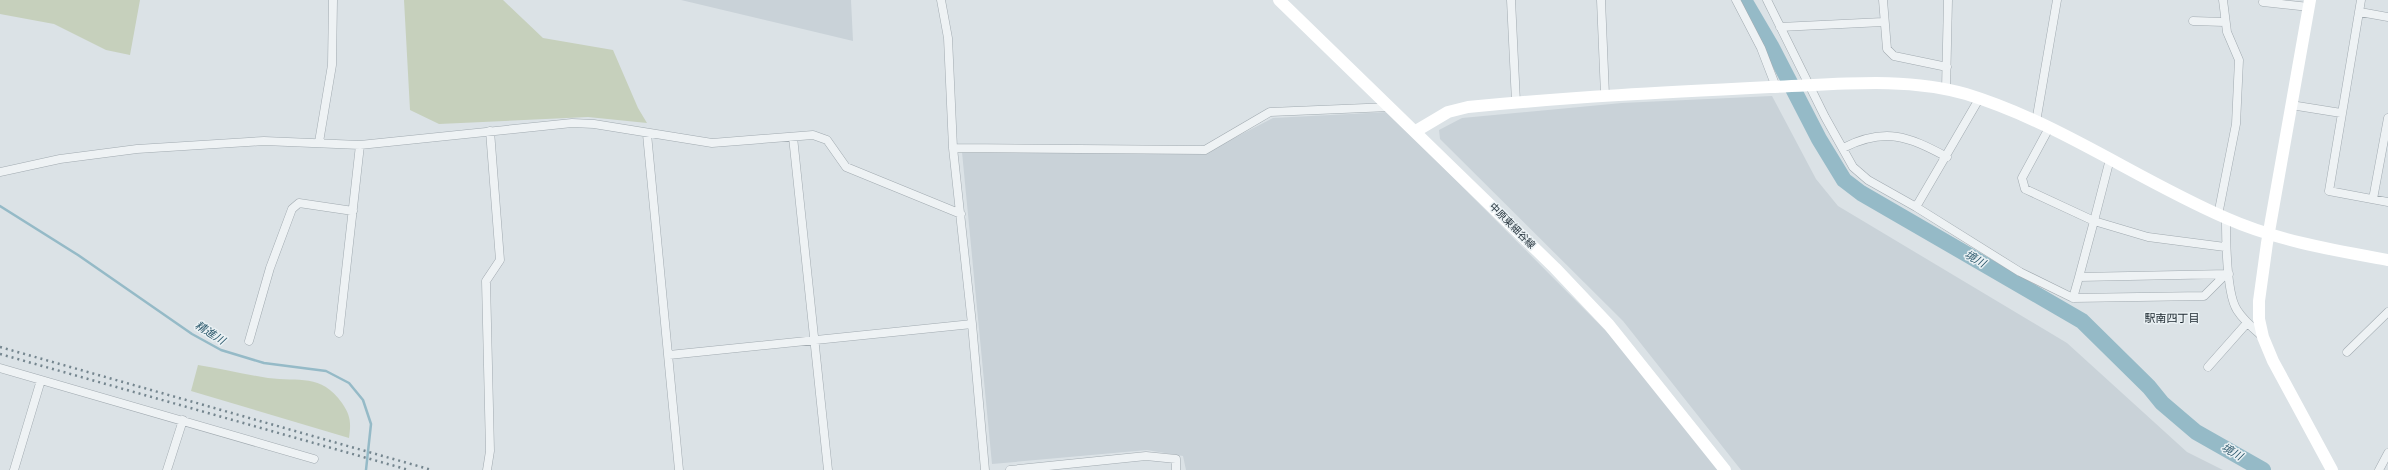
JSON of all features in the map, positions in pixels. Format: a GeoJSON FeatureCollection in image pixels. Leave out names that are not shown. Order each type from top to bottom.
{"type":"FeatureCollection","features":[{"type":"Feature","properties":{"kind":"street"},"geometry":{"type":"LineString","coordinates":[[319,142],[332,65],[333,0]]}},
{"type":"Feature","properties":{"kind":"street"},"geometry":{"type":"LineString","coordinates":[[941,0],[948,38],[953,148],[962,214],[985,470]]}},
{"type":"Feature","properties":{"kind":"street","name":"中原東細谷線"},"geometry":{"type":"LineString","coordinates":[[1279,0],[1416,131],[1555,268],[1609,325],[1725,470]]}},
{"type":"Feature","properties":{"kind":"street"},"geometry":{"type":"LineString","coordinates":[[1511,0],[1516,102]]}},
{"type":"Feature","properties":{"kind":"street"},"geometry":{"type":"LineString","coordinates":[[1601,0],[1605,95]]}},
{"type":"Feature","properties":{"kind":"street"},"geometry":{"type":"LineString","coordinates":[[1736,0],[1762,48],[1779,87]]}},
{"type":"Feature","properties":{"kind":"street"},"geometry":{"type":"LineString","coordinates":[[1767,0],[1853,167],[1868,180],[1916,207],[2020,272],[2074,298],[2204,296],[2227,275]]}},
{"type":"Feature","properties":{"kind":"street"},"geometry":{"type":"LineString","coordinates":[[1883,0],[1883,22],[1887,49],[1894,56],[1947,67]]}},
{"type":"Feature","properties":{"kind":"street"},"geometry":{"type":"LineString","coordinates":[[1946,89],[1948,0]]}},
{"type":"Feature","properties":{"kind":"street"},"geometry":{"type":"LineString","coordinates":[[2036,122],[2057,0]]}},
{"type":"Feature","properties":{"kind":"street"},"geometry":{"type":"LineString","coordinates":[[2223,0],[2224,22],[2239,60],[2236,124],[2222,217],[2227,275],[2231,298],[2236,310],[2247,323],[2263,337]]}},
{"type":"Feature","properties":{"kind":"street"},"geometry":{"type":"LineString","coordinates":[[2361,0],[2329,191],[2388,202]]}},
{"type":"Feature","properties":{"kind":"street"},"geometry":{"type":"LineString","coordinates":[[2263,2],[2309,3],[2268,235],[2259,301],[2259,319],[2263,337],[2273,360],[2332,470]]}},
{"type":"Feature","properties":{"kind":"street"},"geometry":{"type":"LineString","coordinates":[[2360,12],[2388,17]]}},
{"type":"Feature","properties":{"kind":"street"},"geometry":{"type":"LineString","coordinates":[[2193,21],[2224,22]]}},
{"type":"Feature","properties":{"kind":"street"},"geometry":{"type":"LineString","coordinates":[[1780,27],[1883,22]]}},
{"type":"Feature","properties":{"kind":"street"},"geometry":{"type":"LineString","coordinates":[[1416,131],[1448,112],[1468,107],[1516,102],[1605,95],[1810,86],[1887,85],[1946,89],[1979,99],[2036,122],[2222,217],[2268,235],[2308,245],[2388,260]]}},
{"type":"Feature","properties":{"kind":"street"},"geometry":{"type":"LineString","coordinates":[[1916,207],[1947,157],[1979,99]]}},
{"type":"Feature","properties":{"kind":"street"},"geometry":{"type":"LineString","coordinates":[[2291,105],[2341,113]]}},
{"type":"Feature","properties":{"kind":"street"},"geometry":{"type":"LineString","coordinates":[[953,148],[1205,150],[1270,112],[1390,107]]}},
{"type":"Feature","properties":{"kind":"street"},"geometry":{"type":"LineString","coordinates":[[2373,199],[2385,155],[2388,118]]}},
{"type":"Feature","properties":{"kind":"street"},"geometry":{"type":"LineString","coordinates":[[0,172],[60,159],[137,149],[264,141],[319,142],[360,145],[490,130],[572,123],[594,124],[647,134],[712,143],[813,135],[827,140],[846,167],[962,214]]}},
{"type":"Feature","properties":{"kind":"street"},"geometry":{"type":"LineString","coordinates":[[2049,128],[2022,178],[2025,189],[2094,221],[2148,237],[2225,247]]}},
{"type":"Feature","properties":{"kind":"street"},"geometry":{"type":"LineString","coordinates":[[487,470],[490,450],[486,282],[500,260],[490,130]]}},
{"type":"Feature","properties":{"kind":"street"},"geometry":{"type":"LineString","coordinates":[[647,134],[679,470]]}},
{"type":"Feature","properties":{"kind":"street"},"geometry":{"type":"LineString","coordinates":[[793,136],[828,470]]}},
{"type":"Feature","properties":{"kind":"street"},"geometry":{"type":"LineString","coordinates":[[1843,148],[1868,137],[1890,136],[1923,144],[1947,157]]}},
{"type":"Feature","properties":{"kind":"street"},"geometry":{"type":"LineString","coordinates":[[339,333],[360,145]]}},
{"type":"Feature","properties":{"kind":"street"},"geometry":{"type":"LineString","coordinates":[[2074,298],[2110,159]]}},
{"type":"Feature","properties":{"kind":"street"},"geometry":{"type":"LineString","coordinates":[[249,341],[270,268],[292,209],[299,203],[353,211]]}},
{"type":"Feature","properties":{"kind":"street"},"geometry":{"type":"LineString","coordinates":[[2079,277],[2227,275]]}},
{"type":"Feature","properties":{"kind":"street"},"geometry":{"type":"LineString","coordinates":[[2347,352],[2388,312]]}},
{"type":"Feature","properties":{"kind":"street"},"geometry":{"type":"LineString","coordinates":[[2208,367],[2247,323]]}},
{"type":"Feature","properties":{"kind":"street"},"geometry":{"type":"LineString","coordinates":[[669,355],[972,324]]}},
{"type":"Feature","properties":{"kind":"street"},"geometry":{"type":"LineString","coordinates":[[0,368],[314,459]]}},
{"type":"Feature","properties":{"kind":"street"},"geometry":{"type":"LineString","coordinates":[[14,470],[41,380]]}},
{"type":"Feature","properties":{"kind":"street"},"geometry":{"type":"LineString","coordinates":[[167,470],[183,420]]}},
{"type":"Feature","properties":{"kind":"street"},"geometry":{"type":"LineString","coordinates":[[2379,470],[2388,453]]}},
{"type":"Feature","properties":{"kind":"street"},"geometry":{"type":"LineString","coordinates":[[1010,470],[1146,456],[1176,459],[1176,470]]}},
{"type":"Feature","properties":{"kind":"shaded area"},"geometry":{"type":"Polygon","coordinates":[[[681,0],[851,0],[853,41],[681,0]]]}},
{"type":"Feature","properties":{"kind":"shaded area"},"geometry":{"type":"Polygon","coordinates":[[[1772,96],[1816,179],[1838,206],[2067,343],[2187,452],[2223,470],[1741,470],[1623,321],[1440,139],[1439,130],[1462,118],[1622,103],[1772,96]]]}},
{"type":"Feature","properties":{"kind":"shaded area"},"geometry":{"type":"Polygon","coordinates":[[[1388,112],[1608,333],[1721,470],[1186,470],[1183,456],[1147,450],[992,464],[962,152],[965,150],[1207,152],[1273,118],[1388,112]]]}},
{"type":"Feature","properties":{"kind":"green space"},"geometry":{"type":"Polygon","coordinates":[[[0,0],[140,0],[130,55],[106,50],[54,24],[0,14],[0,0]]]}},
{"type":"Feature","properties":{"kind":"green space"},"geometry":{"type":"Polygon","coordinates":[[[404,0],[503,0],[543,38],[613,50],[638,108],[647,123],[588,117],[439,124],[410,110],[404,0]]]}},
{"type":"Feature","properties":{"kind":"green space"},"geometry":{"type":"Polygon","coordinates":[[[198,365],[268,378],[318,383],[334,393],[342,403],[349,416],[349,438],[191,391],[198,365]]]}},
{"type":"Feature","properties":{"kind":"waterway","name":"境川"},"geometry":{"type":"LineString","coordinates":[[1744,0],[1771,46],[1819,139],[1844,180],[1861,193],[2082,321],[2149,387],[2162,403],[2196,432],[2263,470]]}},
{"type":"Feature","properties":{"kind":"waterway","name":"精進川"},"geometry":{"type":"LineString","coordinates":[[0,206],[78,255],[192,334],[221,350],[264,363],[326,371],[349,383],[363,400],[371,424],[366,470]]}},
{"type":"Feature","properties":{"kind":"railway"},"geometry":{"type":"LineString","coordinates":[[0,347],[432,470]]}},
{"type":"Feature","properties":{"kind":"railway"},"geometry":{"type":"LineString","coordinates":[[0,354],[409,470]]}},
{"type":"Feature","properties":{"kind":"district","name":"駅南四丁目"},"geometry":{"type":"Point","coordinates":[2172,318]}}]}
